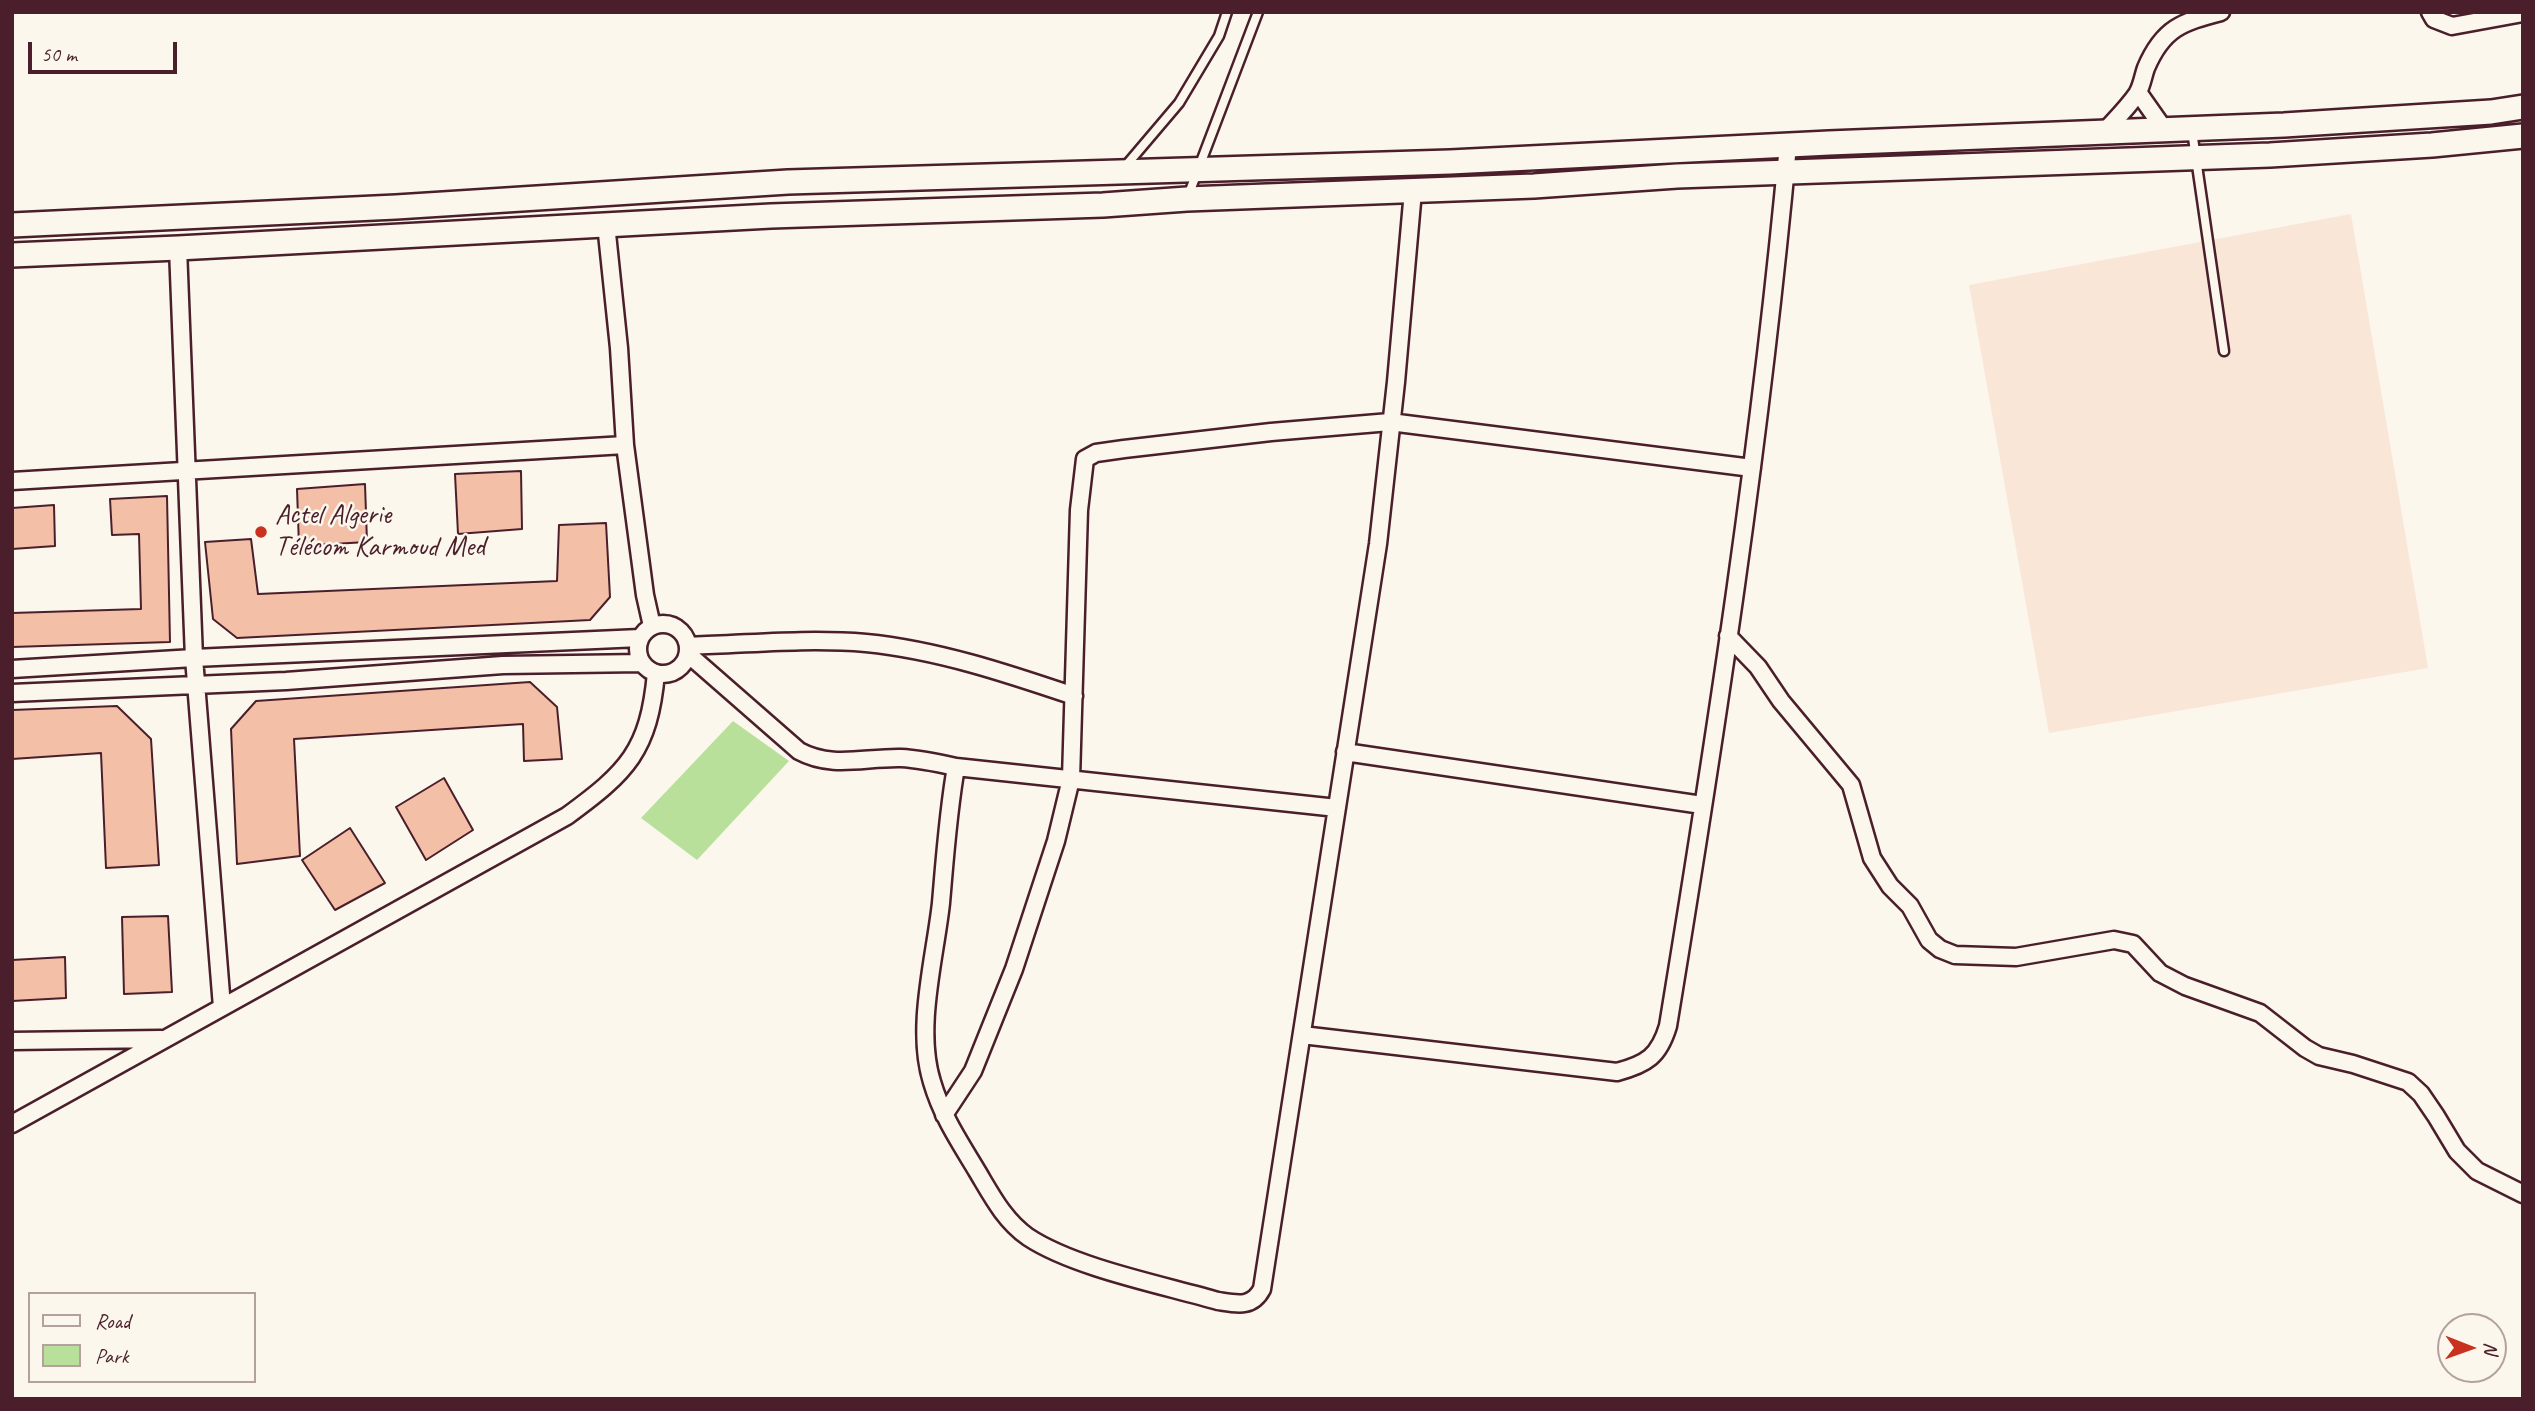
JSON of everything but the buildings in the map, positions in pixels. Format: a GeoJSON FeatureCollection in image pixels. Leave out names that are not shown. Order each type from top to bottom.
{"type":"FeatureCollection","features":[{"type":"Feature","properties":{"kind":"main road"},"geometry":{"type":"LineString","coordinates":[[12,225],[396,207],[788,182],[1398,164],[2379,120],[2491,112],[2523,107]]}},
{"type":"Feature","properties":{"kind":"main road"},"geometry":{"type":"LineString","coordinates":[[12,255],[771,216],[1103,205],[1187,199],[2386,148],[2523,136]]}},
{"type":"Feature","properties":{"kind":"main road"},"geometry":{"type":"LineString","coordinates":[[396,207],[399,236]]}},
{"type":"Feature","properties":{"kind":"street"},"geometry":{"type":"LineString","coordinates":[[2105,131],[2138,92],[2157,48],[2173,28],[2221,12]]}},
{"type":"Feature","properties":{"kind":"street"},"geometry":{"type":"LineString","coordinates":[[2430,12],[2434,19],[2452,26],[2523,13]]}},
{"type":"Feature","properties":{"kind":"street"},"geometry":{"type":"LineString","coordinates":[[2138,92],[2164,129]]}},
{"type":"Feature","properties":{"kind":"street"},"geometry":{"type":"LineString","coordinates":[[1302,1035],[1617,1072],[1633,1068],[1652,1058],[1663,1044],[1702,806],[1752,468],[1772,319],[1788,145]]}},
{"type":"Feature","properties":{"kind":"street"},"geometry":{"type":"LineString","coordinates":[[956,767],[948,809],[941,903],[925,1031],[931,1080],[950,1129],[1003,1215],[1027,1236],[1054,1251],[1102,1267],[1218,1301],[1251,1303],[1262,1289],[1378,544],[1413,191]]}},
{"type":"Feature","properties":{"kind":"street"},"geometry":{"type":"LineString","coordinates":[[606,224],[619,348],[625,445],[645,596],[646,632],[639,655],[642,663],[656,673],[673,673],[685,662],[688,650]]}},
{"type":"Feature","properties":{"kind":"street"},"geometry":{"type":"LineString","coordinates":[[178,248],[194,658],[222,1007]]}},
{"type":"Feature","properties":{"kind":"street"},"geometry":{"type":"LineString","coordinates":[[944,1115],[973,1070],[1014,969],[1056,841],[1071,779],[1079,510],[1085,458],[1096,453],[1124,449],[1390,422],[1752,468]]}},
{"type":"Feature","properties":{"kind":"street"},"geometry":{"type":"LineString","coordinates":[[12,481],[625,445]]}},
{"type":"Feature","properties":{"kind":"street"},"geometry":{"type":"LineString","coordinates":[[12,669],[646,632],[668,624],[682,632],[688,650],[799,751],[813,759],[842,762],[902,758],[956,767],[1337,808]]}},
{"type":"Feature","properties":{"kind":"street"},"geometry":{"type":"LineString","coordinates":[[1728,636],[1758,667],[1781,701],[1852,785],[1872,858],[1890,886],[1910,906],[1929,940],[1940,949],[1955,955],[2015,957],[2114,940],[2133,944],[2160,973],[2185,986],[2260,1013],[2319,1056],[2408,1082],[2421,1094],[2457,1151],[2477,1171],[2523,1194]]}},
{"type":"Feature","properties":{"kind":"street"},"geometry":{"type":"LineString","coordinates":[[688,650],[827,641],[867,643],[953,659],[1074,696]]}},
{"type":"Feature","properties":{"kind":"street"},"geometry":{"type":"LineString","coordinates":[[12,692],[196,686],[503,666],[642,663]]}},
{"type":"Feature","properties":{"kind":"street"},"geometry":{"type":"LineString","coordinates":[[12,1124],[567,816],[607,787],[629,764],[642,742],[653,705],[656,673]]}},
{"type":"Feature","properties":{"kind":"street"},"geometry":{"type":"LineString","coordinates":[[1345,751],[1702,806]]}},
{"type":"Feature","properties":{"kind":"street"},"geometry":{"type":"LineString","coordinates":[[12,1041],[163,1039]]}},
{"type":"Feature","properties":{"kind":"lane"},"geometry":{"type":"LineString","coordinates":[[1120,172],[1179,103],[1219,36],[1227,12]]}},
{"type":"Feature","properties":{"kind":"lane"},"geometry":{"type":"LineString","coordinates":[[1187,199],[1258,12]]}},
{"type":"Feature","properties":{"kind":"lane"},"geometry":{"type":"LineString","coordinates":[[2192,128],[2224,351]]}},
{"type":"Feature","properties":{"kind":"shaded area"},"geometry":{"type":"Polygon","coordinates":[[[2351,214],[2428,668],[2049,733],[1969,285],[2351,214]]]}},
{"type":"Feature","properties":{"kind":"green space"},"geometry":{"type":"Polygon","coordinates":[[[733,721],[789,761],[697,860],[641,818],[733,721]]]}},
{"type":"Feature","properties":{"kind":"place","name":"Actel Algerie Télécom Karmoud Med"},"geometry":{"type":"Point","coordinates":[261,532]}}]}
